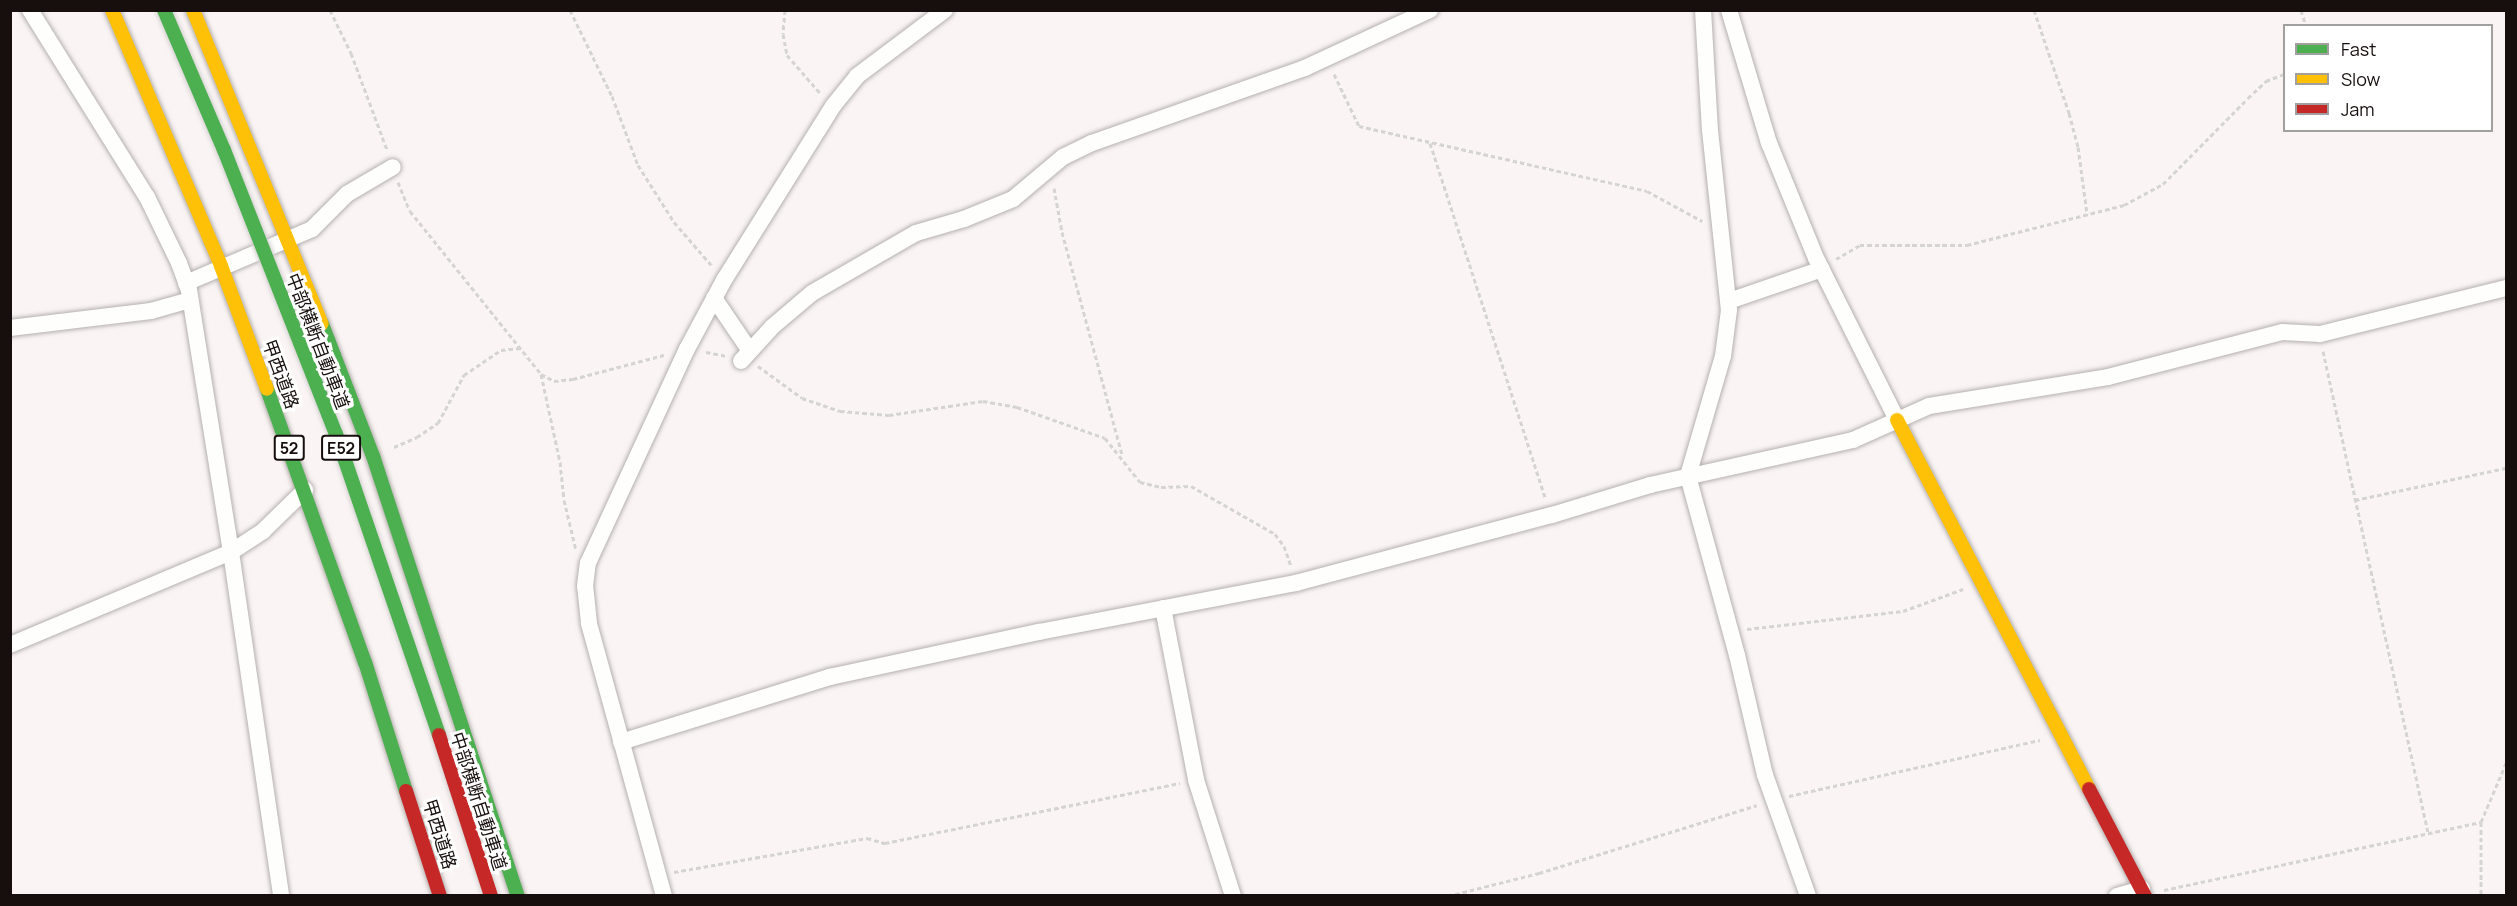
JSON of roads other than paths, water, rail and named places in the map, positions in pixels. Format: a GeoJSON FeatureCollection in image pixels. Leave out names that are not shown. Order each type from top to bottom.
{"type":"FeatureCollection","features":[{"type":"Feature","properties":{"kind":"main road","name":"甲西道路"},"geometry":{"type":"LineString","coordinates":[[112,10],[221,266],[305,490],[376,696],[441,896]]}},
{"type":"Feature","properties":{"kind":"main road","name":"中部横断自動車道"},"geometry":{"type":"LineString","coordinates":[[164,10],[224,150],[336,434],[491,896]]}},
{"type":"Feature","properties":{"kind":"main road","name":"中部横断自動車道"},"geometry":{"type":"LineString","coordinates":[[180,10],[241,150],[351,428],[433,665],[506,896]]}},
{"type":"Feature","properties":{"kind":"main road"},"geometry":{"type":"LineString","coordinates":[[193,10],[290,241],[373,456],[518,896]]}},
{"type":"Feature","properties":{"kind":"main road"},"geometry":{"type":"LineString","coordinates":[[1897,420],[2144,893]]}},
{"type":"Feature","properties":{"kind":"street"},"geometry":{"type":"LineString","coordinates":[[30,10],[147,197],[186,283],[231,552],[281,896]]}},
{"type":"Feature","properties":{"kind":"street"},"geometry":{"type":"LineString","coordinates":[[664,896],[589,623],[585,586],[588,562],[687,349],[723,280],[833,106],[857,76],[945,10]]}},
{"type":"Feature","properties":{"kind":"street"},"geometry":{"type":"LineString","coordinates":[[714,298],[746,356],[772,327],[812,293],[916,232],[963,219],[1014,199],[1050,171],[1063,157],[1092,143],[1326,58],[1430,10]]}},
{"type":"Feature","properties":{"kind":"street"},"geometry":{"type":"LineString","coordinates":[[1703,10],[1720,230],[1729,302],[1723,356],[1688,476],[1730,631],[1765,776],[1808,896]]}},
{"type":"Feature","properties":{"kind":"street"},"geometry":{"type":"LineString","coordinates":[[1729,10],[1769,143],[1822,269],[1897,420]]}},
{"type":"Feature","properties":{"kind":"street"},"geometry":{"type":"LineString","coordinates":[[186,283],[221,266],[290,241],[312,230],[347,194],[393,167]]}},
{"type":"Feature","properties":{"kind":"street"},"geometry":{"type":"LineString","coordinates":[[1729,302],[1822,269]]}},
{"type":"Feature","properties":{"kind":"street"},"geometry":{"type":"LineString","coordinates":[[621,742],[830,677],[1296,583],[1552,515],[1688,476],[1853,440],[1929,406],[2108,377],[2282,332],[2320,334],[2506,288]]}},
{"type":"Feature","properties":{"kind":"street"},"geometry":{"type":"LineString","coordinates":[[10,328],[151,311],[190,300]]}},
{"type":"Feature","properties":{"kind":"street"},"geometry":{"type":"LineString","coordinates":[[10,645],[231,552],[263,531],[305,490]]}},
{"type":"Feature","properties":{"kind":"street"},"geometry":{"type":"LineString","coordinates":[[1163,608],[1196,780],[1233,896]]}},
{"type":"Feature","properties":{"kind":"street"},"geometry":{"type":"LineString","coordinates":[[2116,896],[2144,893]]}}]}
